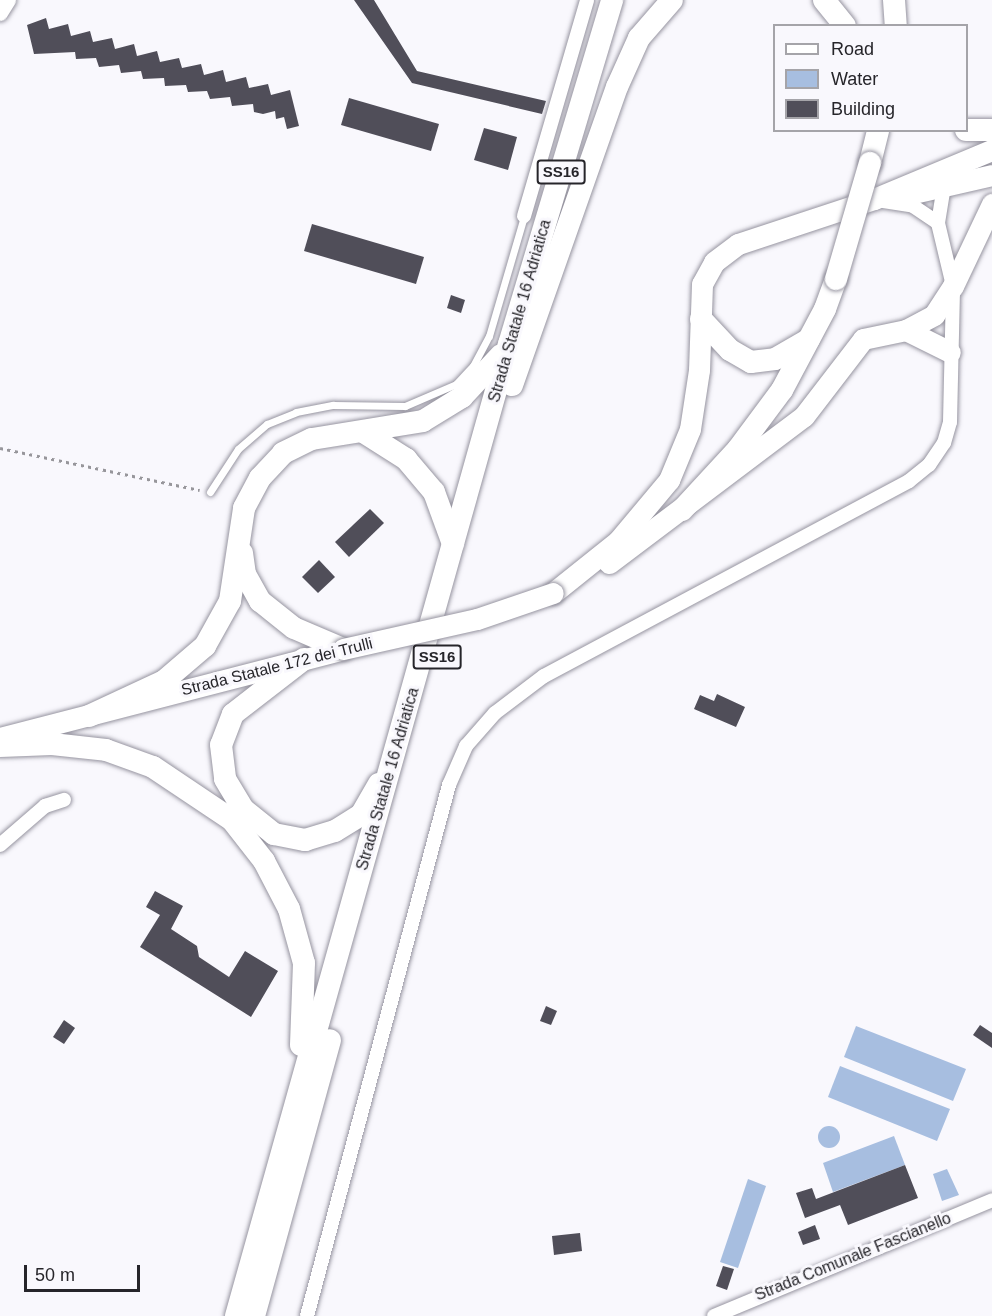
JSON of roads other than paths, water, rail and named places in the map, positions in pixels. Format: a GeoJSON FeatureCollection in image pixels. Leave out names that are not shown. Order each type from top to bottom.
{"type":"FeatureCollection","features":[{"type":"Feature","properties":{"kind":"highway","name":"Strada Statale 16 Adriatica"},"geometry":{"type":"LineString","coordinates":[[236,1316],[395,758],[509,344],[612,0]]}},
{"type":"Feature","properties":{"kind":"highway","name":"Strada Statale 16 Adriatica"},"geometry":{"type":"LineString","coordinates":[[254,1316],[512,386],[627,0]]}},
{"type":"Feature","properties":{"kind":"highway"},"geometry":{"type":"LineString","coordinates":[[512,386],[617,87],[639,38],[672,0]]}},
{"type":"Feature","properties":{"kind":"highway"},"geometry":{"type":"LineString","coordinates":[[824,0],[843,24]]}},
{"type":"Feature","properties":{"kind":"highway"},"geometry":{"type":"LineString","coordinates":[[894,0],[896,24]]}},
{"type":"Feature","properties":{"kind":"highway"},"geometry":{"type":"LineString","coordinates":[[968,130],[992,130]]}},
{"type":"Feature","properties":{"kind":"highway"},"geometry":{"type":"LineString","coordinates":[[869,132],[870,163]]}},
{"type":"Feature","properties":{"kind":"highway"},"geometry":{"type":"LineString","coordinates":[[682,510],[738,449],[782,390],[810,338],[836,279],[878,132]]}},
{"type":"Feature","properties":{"kind":"highway"},"geometry":{"type":"LineString","coordinates":[[701,319],[730,350],[751,362],[775,359],[810,338]]}},
{"type":"Feature","properties":{"kind":"highway"},"geometry":{"type":"LineString","coordinates":[[89,716],[164,681],[205,646],[230,601],[244,508],[260,478],[283,453],[312,439],[365,433],[423,421],[462,397],[509,344]]}},
{"type":"Feature","properties":{"kind":"highway"},"geometry":{"type":"LineString","coordinates":[[365,433],[406,459],[434,492],[453,544]]}},
{"type":"Feature","properties":{"kind":"highway"},"geometry":{"type":"LineString","coordinates":[[240,537],[245,574],[260,601],[294,628],[343,649]]}},
{"type":"Feature","properties":{"kind":"highway"},"geometry":{"type":"LineString","coordinates":[[304,658],[233,714],[221,744],[225,779],[243,809],[274,834],[305,840],[335,831],[361,815],[395,758]]}},
{"type":"Feature","properties":{"kind":"highway"},"geometry":{"type":"LineString","coordinates":[[0,746],[52,744],[106,750],[153,767],[232,820],[264,861],[289,909],[304,963],[305,1025],[284,1144]]}},
{"type":"Feature","properties":{"kind":"main road"},"geometry":{"type":"LineString","coordinates":[[553,593],[618,541],[669,480],[690,429],[701,319],[702,284],[714,262],[738,244],[874,199],[992,150]]}},
{"type":"Feature","properties":{"kind":"main road"},"geometry":{"type":"LineString","coordinates":[[874,199],[942,190],[992,175]]}},
{"type":"Feature","properties":{"kind":"main road"},"geometry":{"type":"LineString","coordinates":[[553,593],[596,572],[682,510],[804,416],[863,339],[906,330],[934,315],[953,286],[992,204]]}},
{"type":"Feature","properties":{"kind":"main road"},"geometry":{"type":"LineString","coordinates":[[906,330],[950,352]]}},
{"type":"Feature","properties":{"kind":"main road","name":"Strada Statale 172 dei Trulli"},"geometry":{"type":"LineString","coordinates":[[0,738],[304,658],[477,619],[553,593]]}},
{"type":"Feature","properties":{"kind":"street"},"geometry":{"type":"LineString","coordinates":[[0,13],[8,0]]}},
{"type":"Feature","properties":{"kind":"street"},"geometry":{"type":"LineString","coordinates":[[524,216],[587,0]]}},
{"type":"Feature","properties":{"kind":"street"},"geometry":{"type":"LineString","coordinates":[[307,1316],[450,784],[466,746],[495,713],[544,676],[909,481],[929,465],[944,443],[950,422],[953,286],[938,223],[942,190],[948,170]]}},
{"type":"Feature","properties":{"kind":"street"},"geometry":{"type":"LineString","coordinates":[[874,199],[913,206],[938,223]]}},
{"type":"Feature","properties":{"kind":"street"},"geometry":{"type":"LineString","coordinates":[[0,844],[45,806],[64,800]]}},
{"type":"Feature","properties":{"kind":"street","name":"Strada Comunale Fascianello"},"geometry":{"type":"LineString","coordinates":[[714,1316],[992,1200]]}},
{"type":"Feature","properties":{"kind":"lane"},"geometry":{"type":"LineString","coordinates":[[210,492],[238,449],[277,420],[333,405],[405,406],[456,384],[473,366],[489,336],[524,216]]}},
{"type":"Feature","properties":{"kind":"water"},"geometry":{"type":"Polygon","coordinates":[[[856,1026],[966,1069],[953,1101],[844,1057],[856,1026]]]}},
{"type":"Feature","properties":{"kind":"water"},"geometry":{"type":"Polygon","coordinates":[[[840,1066],[950,1109],[937,1141],[828,1097],[840,1066]]]}},
{"type":"Feature","properties":{"kind":"water"},"geometry":{"type":"Polygon","coordinates":[[[829,1126],[837,1129],[840,1137],[837,1145],[829,1148],[821,1145],[818,1137],[821,1129],[829,1126]]]}},
{"type":"Feature","properties":{"kind":"water"},"geometry":{"type":"Polygon","coordinates":[[[894,1136],[905,1165],[833,1192],[823,1163],[894,1136]]]}},
{"type":"Feature","properties":{"kind":"water"},"geometry":{"type":"Polygon","coordinates":[[[947,1169],[959,1195],[942,1201],[933,1174],[947,1169]]]}},
{"type":"Feature","properties":{"kind":"water"},"geometry":{"type":"Polygon","coordinates":[[[748,1179],[766,1186],[738,1268],[720,1262],[748,1179]]]}}]}
